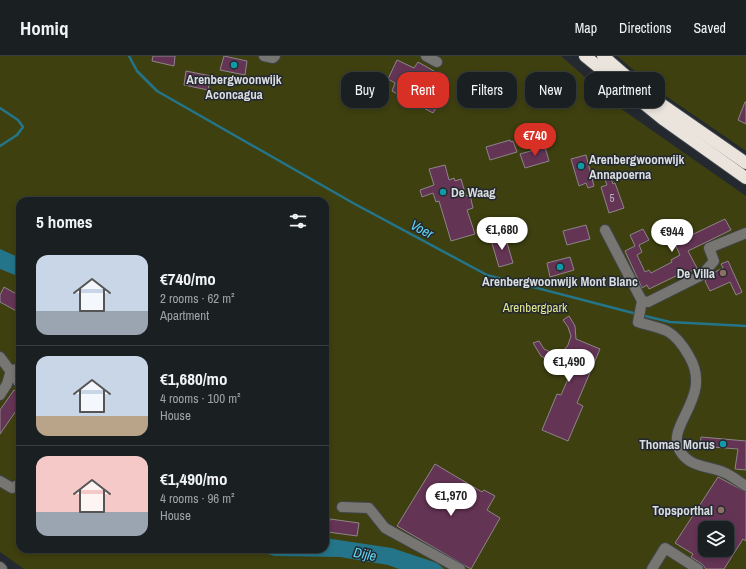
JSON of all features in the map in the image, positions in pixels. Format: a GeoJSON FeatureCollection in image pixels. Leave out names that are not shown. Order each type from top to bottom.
{"type":"FeatureCollection","features":[{"type":"Feature","properties":{"kind":"highway"},"geometry":{"type":"LineString","coordinates":[[585,56],[662,119],[746,178]]}},
{"type":"Feature","properties":{"kind":"highway"},"geometry":{"type":"LineString","coordinates":[[602,56],[648,95],[746,163]]}},
{"type":"Feature","properties":{"kind":"street"},"geometry":{"type":"LineString","coordinates":[[264,56],[273,58],[275,56]]}},
{"type":"Feature","properties":{"kind":"street"},"geometry":{"type":"LineString","coordinates":[[426,56],[437,62]]}},
{"type":"Feature","properties":{"kind":"street"},"geometry":{"type":"LineString","coordinates":[[606,230],[642,304],[638,322],[667,331],[684,348],[692,360],[696,370],[697,386],[695,395],[677,434],[677,447],[680,453],[690,462],[723,472],[746,486]]}},
{"type":"Feature","properties":{"kind":"street"},"geometry":{"type":"LineString","coordinates":[[642,304],[702,275],[714,261],[709,248],[746,233]]}},
{"type":"Feature","properties":{"kind":"street"},"geometry":{"type":"LineString","coordinates":[[0,357],[15,370],[0,394]]}},
{"type":"Feature","properties":{"kind":"street"},"geometry":{"type":"LineString","coordinates":[[0,480],[12,488],[16,486]]}},
{"type":"Feature","properties":{"kind":"street"},"geometry":{"type":"LineString","coordinates":[[342,507],[369,508],[385,528],[460,569]]}},
{"type":"Feature","properties":{"kind":"street"},"geometry":{"type":"LineString","coordinates":[[652,569],[665,548],[698,569]]}},
{"type":"Feature","properties":{"kind":"green space","name":"Arenbergpark"},"geometry":{"type":"Polygon","coordinates":[[[0,56],[561,56],[584,76],[584,108],[620,108],[746,196],[746,569],[24,569],[0,552],[0,56]]]}},
{"type":"Feature","properties":{"kind":"green space"},"geometry":{"type":"Polygon","coordinates":[[[617,56],[746,56],[746,151],[665,95],[665,72],[636,72],[617,56]]]}},
{"type":"Feature","properties":{"kind":"water"},"geometry":{"type":"Polygon","coordinates":[[[0,249],[16,256],[16,275],[0,269],[0,249]]]}},
{"type":"Feature","properties":{"kind":"water","name":"Dijle"},"geometry":{"type":"Polygon","coordinates":[[[329,539],[392,548],[437,563],[444,569],[399,569],[388,565],[340,557],[275,556],[263,553],[329,553],[329,539]]]}},
{"type":"Feature","properties":{"kind":"building"},"geometry":{"type":"Polygon","coordinates":[[[153,56],[175,56],[174,66],[152,61],[153,56]]]}},
{"type":"Feature","properties":{"kind":"building","name":"Arenbergwoonwijk Aconcagua"},"geometry":{"type":"Polygon","coordinates":[[[224,56],[247,61],[245,75],[220,70],[224,56]]]}},
{"type":"Feature","properties":{"kind":"building"},"geometry":{"type":"Polygon","coordinates":[[[397,60],[414,68],[418,62],[436,72],[397,72],[397,94],[392,91],[395,83],[389,80],[397,60]]]}},
{"type":"Feature","properties":{"kind":"building"},"geometry":{"type":"Polygon","coordinates":[[[186,71],[211,76],[208,90],[184,85],[186,71]]]}},
{"type":"Feature","properties":{"kind":"building"},"geometry":{"type":"Polygon","coordinates":[[[746,102],[746,124],[738,120],[746,102]]]}},
{"type":"Feature","properties":{"kind":"building"},"geometry":{"type":"Polygon","coordinates":[[[424,108],[436,108],[433,113],[424,108]]]}},
{"type":"Feature","properties":{"kind":"building"},"geometry":{"type":"Polygon","coordinates":[[[510,140],[511,142],[513,141],[517,152],[490,160],[486,147],[510,140]]]}},
{"type":"Feature","properties":{"kind":"building"},"geometry":{"type":"Polygon","coordinates":[[[545,147],[549,161],[525,168],[520,154],[545,147]]]}},
{"type":"Feature","properties":{"kind":"building","name":"Arenbergwoonwijk Annapoerna"},"geometry":{"type":"Polygon","coordinates":[[[586,155],[594,186],[588,188],[586,183],[579,186],[571,159],[586,155]]]}},
{"type":"Feature","properties":{"kind":"building","name":"De Waag"},"geometry":{"type":"Polygon","coordinates":[[[445,165],[449,180],[454,178],[455,181],[461,179],[466,196],[470,195],[473,208],[467,210],[475,234],[451,241],[439,201],[436,202],[433,193],[422,197],[420,190],[434,185],[429,169],[445,165]]]}},
{"type":"Feature","properties":{"kind":"building"},"geometry":{"type":"Polygon","coordinates":[[[610,175],[613,184],[615,183],[624,208],[609,213],[601,187],[607,185],[604,177],[610,175]]]}},
{"type":"Feature","properties":{"kind":"building"},"geometry":{"type":"Polygon","coordinates":[[[725,219],[731,230],[688,251],[697,268],[679,277],[678,275],[649,289],[647,285],[642,288],[625,251],[635,246],[630,235],[643,229],[649,240],[639,245],[642,252],[637,255],[645,272],[649,270],[651,273],[672,262],[671,260],[680,255],[674,242],[672,243],[663,226],[671,222],[681,240],[725,219]]]}},
{"type":"Feature","properties":{"kind":"building"},"geometry":{"type":"Polygon","coordinates":[[[586,225],[590,239],[567,245],[563,231],[586,225]]]}},
{"type":"Feature","properties":{"kind":"building"},"geometry":{"type":"Polygon","coordinates":[[[505,236],[513,263],[499,267],[491,240],[505,236]]]}},
{"type":"Feature","properties":{"kind":"building","name":"Arenbergwoonwijk Mont Blanc"},"geometry":{"type":"Polygon","coordinates":[[[570,257],[574,270],[550,277],[547,263],[570,257]]]}},
{"type":"Feature","properties":{"kind":"building","name":"De Villa"},"geometry":{"type":"Polygon","coordinates":[[[728,261],[742,292],[736,295],[730,282],[710,291],[705,281],[711,274],[723,268],[721,264],[728,261]]]}},
{"type":"Feature","properties":{"kind":"building"},"geometry":{"type":"Polygon","coordinates":[[[4,287],[16,294],[16,311],[0,302],[0,295],[4,287]]]}},
{"type":"Feature","properties":{"kind":"building"},"geometry":{"type":"Polygon","coordinates":[[[569,316],[575,326],[576,339],[600,349],[577,403],[583,406],[568,441],[542,430],[557,394],[561,395],[577,358],[560,364],[550,365],[550,361],[541,356],[533,343],[539,341],[544,349],[553,353],[565,349],[571,336],[568,327],[563,320],[569,316]]]}},
{"type":"Feature","properties":{"kind":"building"},"geometry":{"type":"Polygon","coordinates":[[[14,390],[16,391],[16,411],[0,434],[0,410],[14,390]]]}},
{"type":"Feature","properties":{"kind":"building","name":"Thomas Morus"},"geometry":{"type":"Polygon","coordinates":[[[701,437],[746,441],[746,470],[735,469],[738,449],[700,446],[701,437]]]}},
{"type":"Feature","properties":{"kind":"building"},"geometry":{"type":"Polygon","coordinates":[[[435,464],[482,492],[484,490],[495,496],[487,510],[500,518],[471,569],[397,526],[435,464]]]}},
{"type":"Feature","properties":{"kind":"building","name":"Topsporthal"},"geometry":{"type":"Polygon","coordinates":[[[718,477],[746,492],[746,541],[743,539],[734,553],[734,521],[698,521],[698,557],[732,557],[724,569],[706,569],[702,564],[691,557],[693,554],[675,543],[718,477]]]}},
{"type":"Feature","properties":{"kind":"building"},"geometry":{"type":"Polygon","coordinates":[[[330,519],[359,523],[357,536],[329,532],[330,519]]]}},
{"type":"Feature","properties":{"kind":"waterway","name":"Voer"},"geometry":{"type":"LineString","coordinates":[[129,56],[137,71],[157,91],[353,203],[487,275],[637,314]]}},
{"type":"Feature","properties":{"kind":"waterway"},"geometry":{"type":"LineString","coordinates":[[0,108],[18,120],[23,127],[17,135],[0,146]]}},
{"type":"Feature","properties":{"kind":"waterway","name":"Voer"},"geometry":{"type":"LineString","coordinates":[[641,315],[670,322],[746,326]]}},
{"type":"Feature","properties":{"kind":"place","name":"Arenbergwoonwijk Aconcagua"},"geometry":{"type":"Point","coordinates":[234,65]}},
{"type":"Feature","properties":{"kind":"place","name":"Arenbergwoonwijk Annapoerna"},"geometry":{"type":"Point","coordinates":[581,166]}},
{"type":"Feature","properties":{"kind":"place","name":"De Waag"},"geometry":{"type":"Point","coordinates":[443,192]}},
{"type":"Feature","properties":{"kind":"place","name":"Arenbergwoonwijk Mont Blanc"},"geometry":{"type":"Point","coordinates":[560,267]}},
{"type":"Feature","properties":{"kind":"place","name":"De Villa"},"geometry":{"type":"Point","coordinates":[723,273]}},
{"type":"Feature","properties":{"kind":"place","name":"Thomas Morus"},"geometry":{"type":"Point","coordinates":[723,444]}},
{"type":"Feature","properties":{"kind":"place","name":"Topsporthal"},"geometry":{"type":"Point","coordinates":[721,510]}}]}
